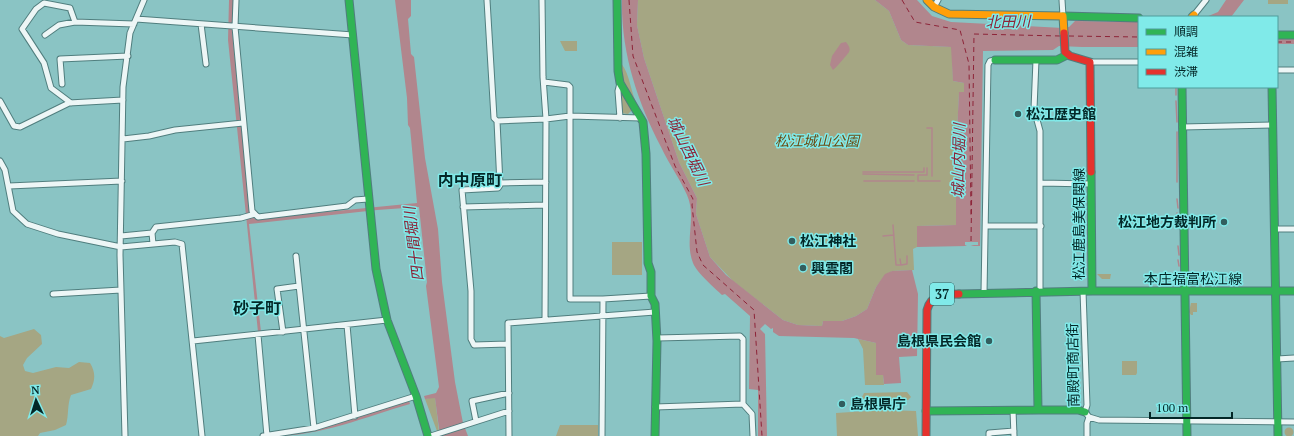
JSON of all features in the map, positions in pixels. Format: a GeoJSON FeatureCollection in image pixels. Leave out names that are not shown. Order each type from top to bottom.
{"type":"FeatureCollection","features":[{"type":"Feature","properties":{"kind":"street"},"geometry":{"type":"LineString","coordinates":[[125,436],[121,290],[123,100],[130,33],[144,0]]}},
{"type":"Feature","properties":{"kind":"street"},"geometry":{"type":"LineString","coordinates":[[236,0],[231,27],[240,123],[252,211],[254,215]]}},
{"type":"Feature","properties":{"kind":"street"},"geometry":{"type":"LineString","coordinates":[[349,0],[376,269],[388,320],[430,436],[509,411]]}},
{"type":"Feature","properties":{"kind":"street"},"geometry":{"type":"LineString","coordinates":[[487,0],[494,118],[497,121],[500,183],[498,188],[462,190],[463,208],[471,292],[472,339],[474,345],[508,344]]}},
{"type":"Feature","properties":{"kind":"street"},"geometry":{"type":"LineString","coordinates":[[542,0],[546,119],[545,320]]}},
{"type":"Feature","properties":{"kind":"street"},"geometry":{"type":"LineString","coordinates":[[617,0],[618,71],[620,83],[644,127],[646,154],[648,263],[651,272],[651,296],[655,304],[655,436]]}},
{"type":"Feature","properties":{"kind":"street"},"geometry":{"type":"LineString","coordinates":[[927,0],[934,7],[949,14],[957,15],[1138,18]]}},
{"type":"Feature","properties":{"kind":"street"},"geometry":{"type":"LineString","coordinates":[[934,7],[938,0]]}},
{"type":"Feature","properties":{"kind":"street"},"geometry":{"type":"LineString","coordinates":[[1062,0],[1066,52]]}},
{"type":"Feature","properties":{"kind":"street"},"geometry":{"type":"LineString","coordinates":[[1193,16],[1206,0]]}},
{"type":"Feature","properties":{"kind":"street"},"geometry":{"type":"LineString","coordinates":[[71,103],[51,88],[44,64],[22,29],[36,9],[44,3],[60,2],[70,8],[75,22]]}},
{"type":"Feature","properties":{"kind":"street"},"geometry":{"type":"LineString","coordinates":[[45,35],[59,25],[75,22],[135,22],[201,24],[353,35]]}},
{"type":"Feature","properties":{"kind":"street"},"geometry":{"type":"LineString","coordinates":[[201,24],[206,64]]}},
{"type":"Feature","properties":{"kind":"street"},"geometry":{"type":"LineString","coordinates":[[1278,35],[1294,35]]}},
{"type":"Feature","properties":{"kind":"street"},"geometry":{"type":"LineString","coordinates":[[984,293],[988,65],[990,62],[995,60],[1057,60],[1066,52]]}},
{"type":"Feature","properties":{"kind":"street"},"geometry":{"type":"LineString","coordinates":[[1066,52],[1086,59],[1090,62],[1138,62]]}},
{"type":"Feature","properties":{"kind":"street"},"geometry":{"type":"LineString","coordinates":[[62,84],[60,59],[128,56]]}},
{"type":"Feature","properties":{"kind":"street"},"geometry":{"type":"LineString","coordinates":[[1036,60],[1034,109],[1040,131],[1041,183],[1038,291],[1038,410]]}},
{"type":"Feature","properties":{"kind":"street","name":"松江鹿島美保関線"},"geometry":{"type":"LineString","coordinates":[[926,436],[926,314],[928,304],[934,297],[942,294],[1092,291],[1090,62]]}},
{"type":"Feature","properties":{"kind":"street"},"geometry":{"type":"LineString","coordinates":[[1278,70],[1294,70]]}},
{"type":"Feature","properties":{"kind":"street"},"geometry":{"type":"LineString","coordinates":[[544,82],[568,85],[570,87],[570,300],[651,296]]}},
{"type":"Feature","properties":{"kind":"street"},"geometry":{"type":"LineString","coordinates":[[620,83],[618,91],[620,118]]}},
{"type":"Feature","properties":{"kind":"street"},"geometry":{"type":"LineString","coordinates":[[1182,88],[1187,436]]}},
{"type":"Feature","properties":{"kind":"street"},"geometry":{"type":"LineString","coordinates":[[1272,88],[1278,436]]}},
{"type":"Feature","properties":{"kind":"street"},"geometry":{"type":"LineString","coordinates":[[0,101],[14,126],[20,127],[71,103],[123,100]]}},
{"type":"Feature","properties":{"kind":"street"},"geometry":{"type":"LineString","coordinates":[[497,121],[546,119],[570,116],[640,118]]}},
{"type":"Feature","properties":{"kind":"street"},"geometry":{"type":"LineString","coordinates":[[123,139],[149,136],[175,130],[240,123]]}},
{"type":"Feature","properties":{"kind":"street"},"geometry":{"type":"LineString","coordinates":[[1182,127],[1272,125]]}},
{"type":"Feature","properties":{"kind":"street"},"geometry":{"type":"LineString","coordinates":[[0,161],[9,186],[14,210],[27,224],[58,234],[121,247],[175,242],[182,244],[202,436]]}},
{"type":"Feature","properties":{"kind":"street"},"geometry":{"type":"LineString","coordinates":[[9,186],[122,181]]}},
{"type":"Feature","properties":{"kind":"street"},"geometry":{"type":"LineString","coordinates":[[500,183],[546,182]]}},
{"type":"Feature","properties":{"kind":"street"},"geometry":{"type":"LineString","coordinates":[[1041,183],[1092,184]]}},
{"type":"Feature","properties":{"kind":"street"},"geometry":{"type":"LineString","coordinates":[[153,244],[152,232],[156,227],[254,215],[258,217],[347,206],[355,200],[369,206]]}},
{"type":"Feature","properties":{"kind":"street"},"geometry":{"type":"LineString","coordinates":[[463,208],[545,205]]}},
{"type":"Feature","properties":{"kind":"street"},"geometry":{"type":"LineString","coordinates":[[986,226],[1040,226]]}},
{"type":"Feature","properties":{"kind":"street"},"geometry":{"type":"LineString","coordinates":[[1274,229],[1294,229]]}},
{"type":"Feature","properties":{"kind":"street"},"geometry":{"type":"LineString","coordinates":[[121,236],[152,232]]}},
{"type":"Feature","properties":{"kind":"street"},"geometry":{"type":"LineString","coordinates":[[296,256],[314,428]]}},
{"type":"Feature","properties":{"kind":"street"},"geometry":{"type":"LineString","coordinates":[[282,332],[277,288],[298,286]]}},
{"type":"Feature","properties":{"kind":"street"},"geometry":{"type":"LineString","coordinates":[[53,294],[121,290]]}},
{"type":"Feature","properties":{"kind":"street","name":"南殿町商店街"},"geometry":{"type":"LineString","coordinates":[[1083,291],[1087,436]]}},
{"type":"Feature","properties":{"kind":"street","name":"本庄福富松江線"},"geometry":{"type":"LineString","coordinates":[[1092,291],[1294,291]]}},
{"type":"Feature","properties":{"kind":"street"},"geometry":{"type":"LineString","coordinates":[[602,436],[603,299]]}},
{"type":"Feature","properties":{"kind":"street"},"geometry":{"type":"LineString","coordinates":[[510,436],[508,322],[655,312]]}},
{"type":"Feature","properties":{"kind":"street"},"geometry":{"type":"LineString","coordinates":[[193,341],[388,320]]}},
{"type":"Feature","properties":{"kind":"street"},"geometry":{"type":"LineString","coordinates":[[347,325],[355,416]]}},
{"type":"Feature","properties":{"kind":"street"},"geometry":{"type":"LineString","coordinates":[[258,335],[267,436]]}},
{"type":"Feature","properties":{"kind":"street"},"geometry":{"type":"LineString","coordinates":[[656,338],[740,336],[743,339],[743,404],[752,414],[753,436]]}},
{"type":"Feature","properties":{"kind":"street"},"geometry":{"type":"LineString","coordinates":[[1277,359],[1294,358]]}},
{"type":"Feature","properties":{"kind":"street"},"geometry":{"type":"LineString","coordinates":[[476,421],[472,401],[509,393]]}},
{"type":"Feature","properties":{"kind":"street"},"geometry":{"type":"LineString","coordinates":[[263,436],[314,428],[416,396]]}},
{"type":"Feature","properties":{"kind":"street"},"geometry":{"type":"LineString","coordinates":[[655,407],[743,404]]}},
{"type":"Feature","properties":{"kind":"street"},"geometry":{"type":"LineString","coordinates":[[989,436],[989,433],[1014,433],[1013,410]]}},
{"type":"Feature","properties":{"kind":"street"},"geometry":{"type":"LineString","coordinates":[[926,411],[1078,410],[1099,420],[1294,422]]}},
{"type":"Feature","properties":{"kind":"green space","name":"松江城山公園"},"geometry":{"type":"Polygon","coordinates":[[[638,0],[875,0],[889,11],[901,40],[908,45],[952,47],[953,81],[964,83],[964,92],[959,93],[956,152],[958,152],[958,165],[956,166],[956,225],[917,226],[917,247],[913,249],[914,270],[892,271],[883,278],[876,287],[867,309],[856,316],[842,321],[823,321],[822,326],[798,325],[783,320],[733,281],[710,257],[696,214],[697,198],[679,162],[644,58],[637,25],[638,0]]]}},
{"type":"Feature","properties":{"kind":"green space"},"geometry":{"type":"Polygon","coordinates":[[[1268,0],[1288,0],[1288,4],[1268,4],[1268,0]]]}},
{"type":"Feature","properties":{"kind":"green space"},"geometry":{"type":"Polygon","coordinates":[[[560,41],[577,41],[577,51],[565,51],[560,41]]]}},
{"type":"Feature","properties":{"kind":"green space"},"geometry":{"type":"Polygon","coordinates":[[[621,63],[627,73],[635,101],[638,106],[621,79],[621,63]]]}},
{"type":"Feature","properties":{"kind":"green space"},"geometry":{"type":"Polygon","coordinates":[[[620,91],[633,109],[628,114],[621,113],[620,91]]]}},
{"type":"Feature","properties":{"kind":"green space"},"geometry":{"type":"Polygon","coordinates":[[[612,242],[642,242],[642,275],[612,275],[612,242]]]}},
{"type":"Feature","properties":{"kind":"green space"},"geometry":{"type":"Polygon","coordinates":[[[1097,274],[1111,274],[1110,279],[1102,279],[1097,274]]]}},
{"type":"Feature","properties":{"kind":"green space"},"geometry":{"type":"Polygon","coordinates":[[[1191,303],[1197,303],[1197,312],[1193,312],[1193,315],[1189,312],[1191,303]]]}},
{"type":"Feature","properties":{"kind":"green space"},"geometry":{"type":"Polygon","coordinates":[[[34,329],[41,335],[42,344],[27,358],[23,365],[25,371],[33,373],[56,367],[69,368],[79,362],[90,363],[94,373],[93,383],[91,389],[71,395],[66,425],[55,430],[40,433],[38,436],[0,436],[0,336],[4,338],[34,329]]]}},
{"type":"Feature","properties":{"kind":"green space"},"geometry":{"type":"Polygon","coordinates":[[[858,339],[876,343],[876,375],[883,375],[884,385],[865,385],[863,349],[858,339]]]}},
{"type":"Feature","properties":{"kind":"green space"},"geometry":{"type":"Polygon","coordinates":[[[1122,361],[1137,361],[1136,375],[1122,375],[1122,361]]]}},
{"type":"Feature","properties":{"kind":"green space"},"geometry":{"type":"Polygon","coordinates":[[[907,392],[911,397],[908,400],[866,402],[862,397],[864,393],[907,392]]]}},
{"type":"Feature","properties":{"kind":"green space"},"geometry":{"type":"Polygon","coordinates":[[[435,397],[439,432],[437,431],[425,399],[435,397]]]}},
{"type":"Feature","properties":{"kind":"green space"},"geometry":{"type":"Polygon","coordinates":[[[883,410],[916,411],[918,436],[837,436],[836,413],[883,410]]]}},
{"type":"Feature","properties":{"kind":"green space"},"geometry":{"type":"Polygon","coordinates":[[[560,425],[598,425],[598,436],[556,436],[560,425]]]}},
{"type":"Feature","properties":{"kind":"green space"},"geometry":{"type":"Polygon","coordinates":[[[1289,427],[1294,432],[1289,437],[1284,432],[1289,427]]]}},
{"type":"Feature","properties":{"kind":"water"},"geometry":{"type":"Polygon","coordinates":[[[229,0],[234,0],[232,30],[250,212],[255,219],[417,203],[410,128],[408,125],[407,98],[395,0],[411,0],[411,16],[408,19],[411,54],[414,57],[425,158],[438,229],[442,282],[455,382],[463,423],[468,436],[440,436],[435,398],[425,399],[424,396],[436,393],[439,387],[426,286],[427,282],[419,207],[249,224],[261,332],[258,332],[228,40],[229,0]]]}},
{"type":"Feature","properties":{"kind":"water"},"geometry":{"type":"Polygon","coordinates":[[[622,0],[638,0],[637,25],[644,58],[679,162],[697,198],[696,214],[710,257],[726,275],[783,320],[798,325],[822,326],[823,321],[842,321],[856,316],[867,309],[876,287],[885,274],[892,271],[912,270],[918,294],[917,356],[899,357],[901,383],[884,384],[883,375],[876,375],[876,343],[854,338],[779,336],[773,332],[773,328],[771,329],[765,324],[760,329],[765,334],[767,436],[758,436],[758,390],[749,389],[750,316],[725,294],[722,295],[702,276],[693,263],[690,246],[690,203],[684,188],[652,130],[638,94],[632,76],[624,38],[622,0]]]}},
{"type":"Feature","properties":{"kind":"water","name":"城山内堀川"},"geometry":{"type":"Polygon","coordinates":[[[875,0],[917,0],[932,16],[951,22],[1063,28],[1069,27],[1075,21],[1138,22],[1138,47],[1059,46],[1053,50],[983,51],[980,246],[970,246],[978,242],[967,246],[917,247],[917,226],[956,225],[956,166],[958,165],[958,152],[956,152],[959,92],[964,92],[964,83],[953,81],[951,47],[908,45],[901,40],[889,11],[875,0]]]}},
{"type":"Feature","properties":{"kind":"water"},"geometry":{"type":"Polygon","coordinates":[[[1226,0],[1244,0],[1232,16],[1208,16],[1218,12],[1226,0]]]}},
{"type":"Feature","properties":{"kind":"water"},"geometry":{"type":"Polygon","coordinates":[[[1278,37],[1294,37],[1294,44],[1278,44],[1278,37]]]}},
{"type":"Feature","properties":{"kind":"water"},"geometry":{"type":"Polygon","coordinates":[[[846,42],[850,51],[833,70],[830,65],[832,56],[841,43],[846,42]]]}},
{"type":"Feature","properties":{"kind":"water"},"geometry":{"type":"Polygon","coordinates":[[[409,401],[410,404],[343,425],[309,433],[274,436],[409,401]]]}},
{"type":"Feature","properties":{"kind":"pier"},"geometry":{"type":"Polygon","coordinates":[[[965,242],[978,242],[978,245],[970,245],[974,246],[974,248],[964,248],[964,246],[967,246],[965,245],[965,242]]]}},
{"type":"Feature","properties":{"kind":"waterway"},"geometry":{"type":"LineString","coordinates":[[1176,88],[1176,95]]}},
{"type":"Feature","properties":{"kind":"waterway"},"geometry":{"type":"LineString","coordinates":[[1176,101],[1177,122]]}},
{"type":"Feature","properties":{"kind":"waterway"},"geometry":{"type":"LineString","coordinates":[[927,128],[932,128],[932,176]]}},
{"type":"Feature","properties":{"kind":"waterway"},"geometry":{"type":"LineString","coordinates":[[1177,132],[1177,182]]}},
{"type":"Feature","properties":{"kind":"waterway"},"geometry":{"type":"LineString","coordinates":[[863,172],[924,172],[924,168]]}},
{"type":"Feature","properties":{"kind":"waterway"},"geometry":{"type":"LineString","coordinates":[[927,168],[927,175],[918,175],[918,181],[940,181]]}},
{"type":"Feature","properties":{"kind":"waterway"},"geometry":{"type":"LineString","coordinates":[[863,174],[914,175]]}},
{"type":"Feature","properties":{"kind":"waterway"},"geometry":{"type":"LineString","coordinates":[[864,181],[914,181]]}},
{"type":"Feature","properties":{"kind":"waterway"},"geometry":{"type":"LineString","coordinates":[[1177,199],[1178,208]]}},
{"type":"Feature","properties":{"kind":"waterway"},"geometry":{"type":"LineString","coordinates":[[1177,213],[1178,220]]}},
{"type":"Feature","properties":{"kind":"waterway"},"geometry":{"type":"LineString","coordinates":[[893,225],[896,265],[901,265],[900,259]]}},
{"type":"Feature","properties":{"kind":"waterway"},"geometry":{"type":"LineString","coordinates":[[883,236],[894,235]]}},
{"type":"Feature","properties":{"kind":"waterway"},"geometry":{"type":"LineString","coordinates":[[1178,246],[1179,255]]}},
{"type":"Feature","properties":{"kind":"waterway"},"geometry":{"type":"LineString","coordinates":[[901,265],[907,264],[907,256]]}},
{"type":"Feature","properties":{"kind":"waterway"},"geometry":{"type":"LineString","coordinates":[[1178,260],[1179,266]]}},
{"type":"Feature","properties":{"kind":"ferry route"},"geometry":{"type":"LineString","coordinates":[[629,0],[633,56],[675,166],[693,199],[692,205],[697,252],[703,265],[754,310],[762,436]]}},
{"type":"Feature","properties":{"kind":"ferry route"},"geometry":{"type":"LineString","coordinates":[[902,0],[915,22],[960,30],[969,64],[971,215]]}},
{"type":"Feature","properties":{"kind":"ferry route"},"geometry":{"type":"LineString","coordinates":[[971,241],[974,34],[1060,36]]}},
{"type":"Feature","properties":{"kind":"ferry route"},"geometry":{"type":"LineString","coordinates":[[1069,36],[1138,37]]}},
{"type":"Feature","properties":{"kind":"ferry route"},"geometry":{"type":"LineString","coordinates":[[1278,42],[1294,42]]}},
{"type":"Feature","properties":{"kind":"traffic: fast"},"geometry":{"type":"LineString","coordinates":[[349,0],[376,269],[387,320],[416,396],[428,436]]}},
{"type":"Feature","properties":{"kind":"traffic: fast"},"geometry":{"type":"LineString","coordinates":[[617,0],[618,71],[620,83],[643,122],[646,154],[648,263],[651,272],[651,296],[655,304],[657,341],[655,436]]}},
{"type":"Feature","properties":{"kind":"traffic: fast"},"geometry":{"type":"LineString","coordinates":[[1063,16],[1138,18]]}},
{"type":"Feature","properties":{"kind":"traffic: fast"},"geometry":{"type":"LineString","coordinates":[[1278,35],[1294,35]]}},
{"type":"Feature","properties":{"kind":"traffic: fast"},"geometry":{"type":"LineString","coordinates":[[995,60],[1057,60],[1067,55]]}},
{"type":"Feature","properties":{"kind":"traffic: fast"},"geometry":{"type":"LineString","coordinates":[[1182,88],[1187,436]]}},
{"type":"Feature","properties":{"kind":"traffic: fast"},"geometry":{"type":"LineString","coordinates":[[1272,88],[1278,436]]}},
{"type":"Feature","properties":{"kind":"traffic: fast"},"geometry":{"type":"LineString","coordinates":[[959,294],[1092,291],[1091,172]]}},
{"type":"Feature","properties":{"kind":"traffic: fast"},"geometry":{"type":"LineString","coordinates":[[926,411],[1038,410],[1036,291]]}},
{"type":"Feature","properties":{"kind":"traffic: fast"},"geometry":{"type":"LineString","coordinates":[[1092,291],[1294,291]]}},
{"type":"Feature","properties":{"kind":"traffic: fast"},"geometry":{"type":"LineString","coordinates":[[1038,410],[1078,410],[1085,412]]}},
{"type":"Feature","properties":{"kind":"traffic: slow"},"geometry":{"type":"LineString","coordinates":[[927,0],[934,7],[949,14],[1063,16],[1064,33]]}},
{"type":"Feature","properties":{"kind":"traffic: jam"},"geometry":{"type":"LineString","coordinates":[[1064,33],[1065,52],[1070,56],[1090,62],[1091,172]]}},
{"type":"Feature","properties":{"kind":"traffic: jam"},"geometry":{"type":"LineString","coordinates":[[926,436],[927,310],[935,298],[948,294],[959,294]]}},
{"type":"Feature","properties":{"kind":"place","name":"松江歴史館"},"geometry":{"type":"Point","coordinates":[1018,114]}},
{"type":"Feature","properties":{"kind":"place","name":"松江地方裁判所"},"geometry":{"type":"Point","coordinates":[1224,222]}},
{"type":"Feature","properties":{"kind":"place","name":"松江神社"},"geometry":{"type":"Point","coordinates":[792,241]}},
{"type":"Feature","properties":{"kind":"place","name":"興雲閣"},"geometry":{"type":"Point","coordinates":[803,268]}},
{"type":"Feature","properties":{"kind":"place","name":"島根県民会館"},"geometry":{"type":"Point","coordinates":[989,341]}},
{"type":"Feature","properties":{"kind":"place","name":"島根県庁"},"geometry":{"type":"Point","coordinates":[842,404]}},
{"type":"Feature","properties":{"kind":"district","name":"内中原町"},"geometry":{"type":"Point","coordinates":[470,180]}},
{"type":"Feature","properties":{"kind":"district","name":"砂子町"},"geometry":{"type":"Point","coordinates":[257,308]}},
{"type":"Feature","properties":{"kind":"water label","name":"北田川"},"geometry":{"type":"Point","coordinates":[1008,22]}},
{"type":"Feature","properties":{"kind":"water label","name":"城山西堀川"},"geometry":{"type":"Point","coordinates":[688,151]}},
{"type":"Feature","properties":{"kind":"water label","name":"四十間堀川"},"geometry":{"type":"Point","coordinates":[414,244]}}]}
